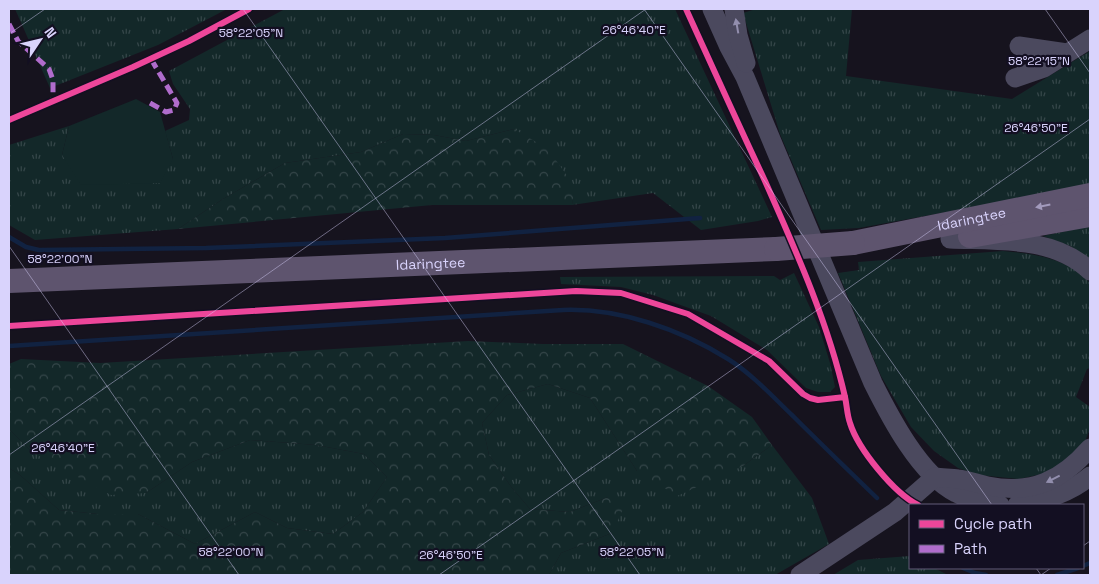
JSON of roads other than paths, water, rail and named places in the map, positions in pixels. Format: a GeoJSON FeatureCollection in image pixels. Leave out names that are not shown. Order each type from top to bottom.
{"type":"FeatureCollection","features":[{"type":"Feature","properties":{"kind":"main road","name":"Idaringtee"},"geometry":{"type":"LineString","coordinates":[[853,243],[1090,195]]}},
{"type":"Feature","properties":{"kind":"main road","name":"Idaringtee"},"geometry":{"type":"LineString","coordinates":[[9,281],[776,249],[853,243],[950,239],[1090,215]]}},
{"type":"Feature","properties":{"kind":"street"},"geometry":{"type":"LineString","coordinates":[[712,9],[745,77],[873,383],[896,427],[935,477],[955,493],[978,501],[994,504]]}},
{"type":"Feature","properties":{"kind":"street"},"geometry":{"type":"LineString","coordinates":[[734,9],[738,35],[747,62],[745,77]]}},
{"type":"Feature","properties":{"kind":"street"},"geometry":{"type":"LineString","coordinates":[[1015,78],[1044,68],[1090,39]]}},
{"type":"Feature","properties":{"kind":"street"},"geometry":{"type":"LineString","coordinates":[[1019,46],[1067,53]]}},
{"type":"Feature","properties":{"kind":"street"},"geometry":{"type":"LineString","coordinates":[[950,239],[1006,241],[1052,248],[1070,256],[1090,271]]}},
{"type":"Feature","properties":{"kind":"street"},"geometry":{"type":"LineString","coordinates":[[800,575],[895,512],[935,477],[959,479],[989,486],[1026,487],[1048,482],[1064,474],[1076,465],[1090,448]]}},
{"type":"Feature","properties":{"kind":"street"},"geometry":{"type":"LineString","coordinates":[[1022,504],[1052,498],[1068,491],[1090,476]]}},
{"type":"Feature","properties":{"kind":"waterway"},"geometry":{"type":"LineString","coordinates":[[9,237],[26,247],[39,250],[206,248],[445,238],[700,218]]}},
{"type":"Feature","properties":{"kind":"waterway"},"geometry":{"type":"LineString","coordinates":[[9,346],[563,310],[606,313],[648,322],[690,338],[737,365],[762,386],[877,498]]}},
{"type":"Feature","properties":{"kind":"waterway"},"geometry":{"type":"LineString","coordinates":[[1084,566],[1090,563]]}},
{"type":"Feature","properties":{"kind":"waterway"},"geometry":{"type":"LineString","coordinates":[[965,569],[986,575]]}},
{"type":"Feature","properties":{"kind":"waterway"},"geometry":{"type":"LineString","coordinates":[[1057,575],[1075,569]]}}]}
